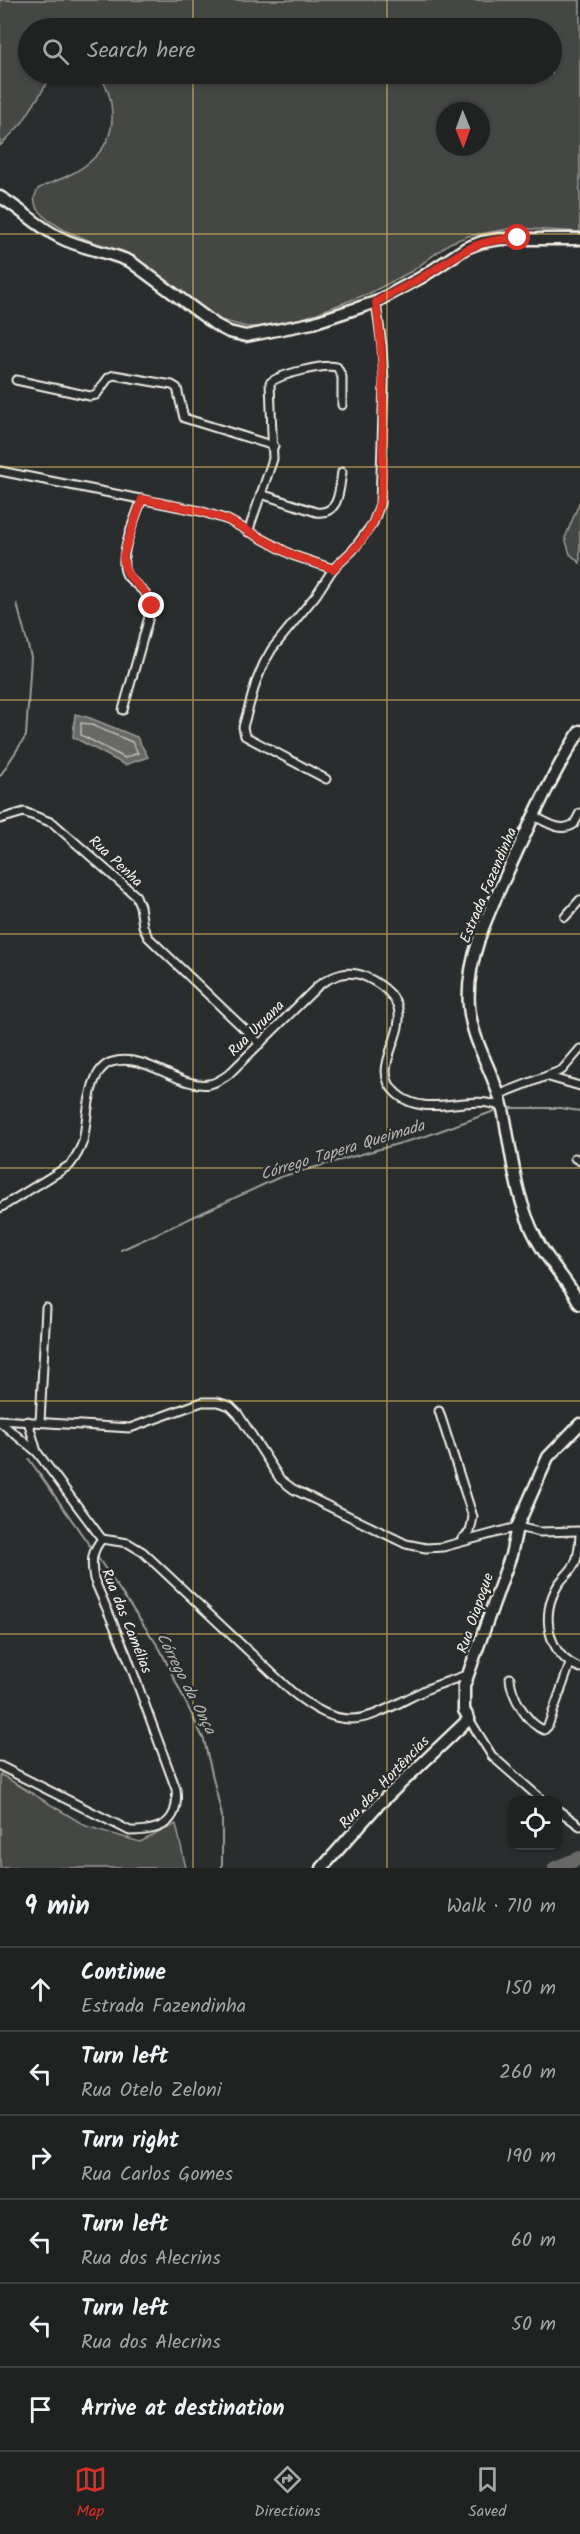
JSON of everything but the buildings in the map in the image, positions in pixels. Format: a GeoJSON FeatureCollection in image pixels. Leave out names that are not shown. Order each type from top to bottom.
{"type":"FeatureCollection","features":[{"type":"Feature","properties":{"kind":"street"},"geometry":{"type":"LineString","coordinates":[[0,197],[60,238],[116,254],[131,262],[216,325],[229,332],[246,336],[312,323],[376,302],[422,277],[466,248],[482,242],[500,239],[580,239]]}},
{"type":"Feature","properties":{"kind":"street"},"geometry":{"type":"LineString","coordinates":[[326,779],[245,736],[243,732],[255,682],[272,649],[316,595],[333,569],[353,550],[373,523],[380,504],[384,381],[376,302]]}},
{"type":"Feature","properties":{"kind":"street"},"geometry":{"type":"LineString","coordinates":[[248,532],[273,459],[270,383],[276,378],[325,366],[337,367],[342,376],[342,405]]}},
{"type":"Feature","properties":{"kind":"street"},"geometry":{"type":"LineString","coordinates":[[16,380],[90,396],[96,395],[109,377],[114,375],[172,385],[177,388],[184,418],[274,446]]}},
{"type":"Feature","properties":{"kind":"street"},"geometry":{"type":"LineString","coordinates":[[0,471],[200,511],[228,520],[292,555],[333,569]]}},
{"type":"Feature","properties":{"kind":"street"},"geometry":{"type":"LineString","coordinates":[[261,494],[325,513],[331,510],[337,501],[342,472]]}},
{"type":"Feature","properties":{"kind":"street"},"geometry":{"type":"LineString","coordinates":[[123,710],[152,606],[149,597],[126,574],[123,556],[142,499]]}},
{"type":"Feature","properties":{"kind":"street","name":"Estrada Fazendinha"},"geometry":{"type":"LineString","coordinates":[[580,731],[554,771],[478,942],[470,979],[469,1005],[473,1032],[503,1110],[512,1170],[536,1239],[551,1263],[572,1288],[580,1304]]}},
{"type":"Feature","properties":{"kind":"street","name":"Rua Penha"},"geometry":{"type":"LineString","coordinates":[[0,819],[24,812],[38,815],[53,823],[102,864],[136,896],[148,937],[260,1044]]}},
{"type":"Feature","properties":{"kind":"street"},"geometry":{"type":"LineString","coordinates":[[534,816],[551,825],[564,828],[574,824],[580,813]]}},
{"type":"Feature","properties":{"kind":"street"},"geometry":{"type":"LineString","coordinates":[[565,917],[580,900]]}},
{"type":"Feature","properties":{"kind":"street","name":"Rua Uruana"},"geometry":{"type":"LineString","coordinates":[[0,1208],[70,1165],[78,1155],[83,1142],[93,1083],[98,1072],[109,1062],[125,1060],[143,1063],[197,1084],[209,1084],[229,1074],[319,985],[345,972],[360,974],[373,981],[392,995],[398,1004],[398,1028],[387,1059],[386,1073],[387,1084],[394,1092],[417,1106],[482,1100],[503,1110]]}},
{"type":"Feature","properties":{"kind":"street"},"geometry":{"type":"LineString","coordinates":[[498,1095],[562,1070],[580,1049]]}},
{"type":"Feature","properties":{"kind":"street"},"geometry":{"type":"LineString","coordinates":[[549,1077],[580,1086]]}},
{"type":"Feature","properties":{"kind":"street"},"geometry":{"type":"LineString","coordinates":[[40,1422],[46,1308]]}},
{"type":"Feature","properties":{"kind":"street"},"geometry":{"type":"LineString","coordinates":[[0,1421],[130,1428],[202,1402],[217,1402],[230,1406],[238,1414],[280,1479],[303,1496],[406,1544],[426,1548],[517,1527],[539,1532],[580,1531]]}},
{"type":"Feature","properties":{"kind":"street"},"geometry":{"type":"LineString","coordinates":[[439,1411],[473,1517],[470,1532],[457,1542]]}},
{"type":"Feature","properties":{"kind":"street"},"geometry":{"type":"LineString","coordinates":[[0,1421],[37,1452],[102,1539],[128,1543],[143,1552],[291,1691],[315,1710],[334,1718],[352,1720],[371,1716],[428,1689],[470,1673]]}},
{"type":"Feature","properties":{"kind":"street"},"geometry":{"type":"LineString","coordinates":[[28,1421],[37,1452]]}},
{"type":"Feature","properties":{"kind":"street","name":"Rua Oiapoque"},"geometry":{"type":"LineString","coordinates":[[537,1796],[492,1756],[464,1710],[464,1686],[511,1555],[517,1527],[548,1457],[580,1424]]}},
{"type":"Feature","properties":{"kind":"street"},"geometry":{"type":"LineString","coordinates":[[580,1536],[576,1562],[558,1584],[553,1596],[548,1624],[553,1643],[570,1664],[580,1668]]}},
{"type":"Feature","properties":{"kind":"street","name":"Rua das Camélias"},"geometry":{"type":"LineString","coordinates":[[0,1766],[130,1831],[146,1831],[160,1827],[174,1815],[177,1803],[176,1788],[127,1656],[94,1579],[91,1566],[93,1554],[102,1539]]}},
{"type":"Feature","properties":{"kind":"street"},"geometry":{"type":"LineString","coordinates":[[510,1678],[511,1689],[518,1704],[538,1728],[544,1730],[548,1726],[570,1664]]}},
{"type":"Feature","properties":{"kind":"street","name":"Rua das Hortências"},"geometry":{"type":"LineString","coordinates":[[322,1868],[377,1806],[469,1719]]}},
{"type":"Feature","properties":{"kind":"street"},"geometry":{"type":"LineString","coordinates":[[562,1813],[580,1826]]}},
{"type":"Feature","properties":{"kind":"shaded area"},"geometry":{"type":"Polygon","coordinates":[[[0,0],[580,0],[580,232],[515,228],[468,236],[450,243],[412,271],[370,293],[304,318],[266,327],[247,327],[220,320],[130,257],[66,231],[48,220],[36,207],[34,198],[38,189],[82,168],[104,146],[112,117],[109,94],[104,84],[562,84],[562,18],[18,18],[18,84],[47,84],[22,123],[0,146],[0,0]]]}},
{"type":"Feature","properties":{"kind":"shaded area"},"geometry":{"type":"Polygon","coordinates":[[[580,501],[580,563],[570,554],[565,538],[580,501]]]}},
{"type":"Feature","properties":{"kind":"shaded area"},"geometry":{"type":"Polygon","coordinates":[[[0,1774],[86,1826],[140,1842],[176,1824],[186,1868],[0,1868],[0,1774]]]}},
{"type":"Feature","properties":{"kind":"water"},"geometry":{"type":"Polygon","coordinates":[[[75,714],[137,737],[148,757],[125,765],[73,737],[75,714]]]}},
{"type":"Feature","properties":{"kind":"waterway"},"geometry":{"type":"LineString","coordinates":[[0,776],[26,736],[31,657],[17,604]]}},
{"type":"Feature","properties":{"kind":"waterway","name":"Córrego Tapera Queimada"},"geometry":{"type":"LineString","coordinates":[[505,1108],[560,1108],[580,1111]]}},
{"type":"Feature","properties":{"kind":"waterway","name":"Córrego Tapera Queimada"},"geometry":{"type":"LineString","coordinates":[[121,1250],[280,1177],[426,1136],[500,1109]]}},
{"type":"Feature","properties":{"kind":"waterway","name":"Córrego da Onça"},"geometry":{"type":"LineString","coordinates":[[29,1459],[90,1546]]}},
{"type":"Feature","properties":{"kind":"waterway","name":"Córrego da Onça"},"geometry":{"type":"LineString","coordinates":[[98,1558],[160,1649],[204,1740],[222,1816],[222,1868]]}},
{"type":"Feature","properties":{"kind":"waterway"},"geometry":{"type":"LineString","coordinates":[[555,1868],[580,1858]]}},
{"type":"Feature","properties":{"kind":"route"},"geometry":{"type":"LineString","coordinates":[[152,606],[149,597],[126,574],[123,556],[142,499],[200,511],[228,520],[292,555],[333,569],[353,550],[373,523],[380,504],[384,381],[376,302],[422,277],[466,248],[482,242],[518,238]]}}]}
